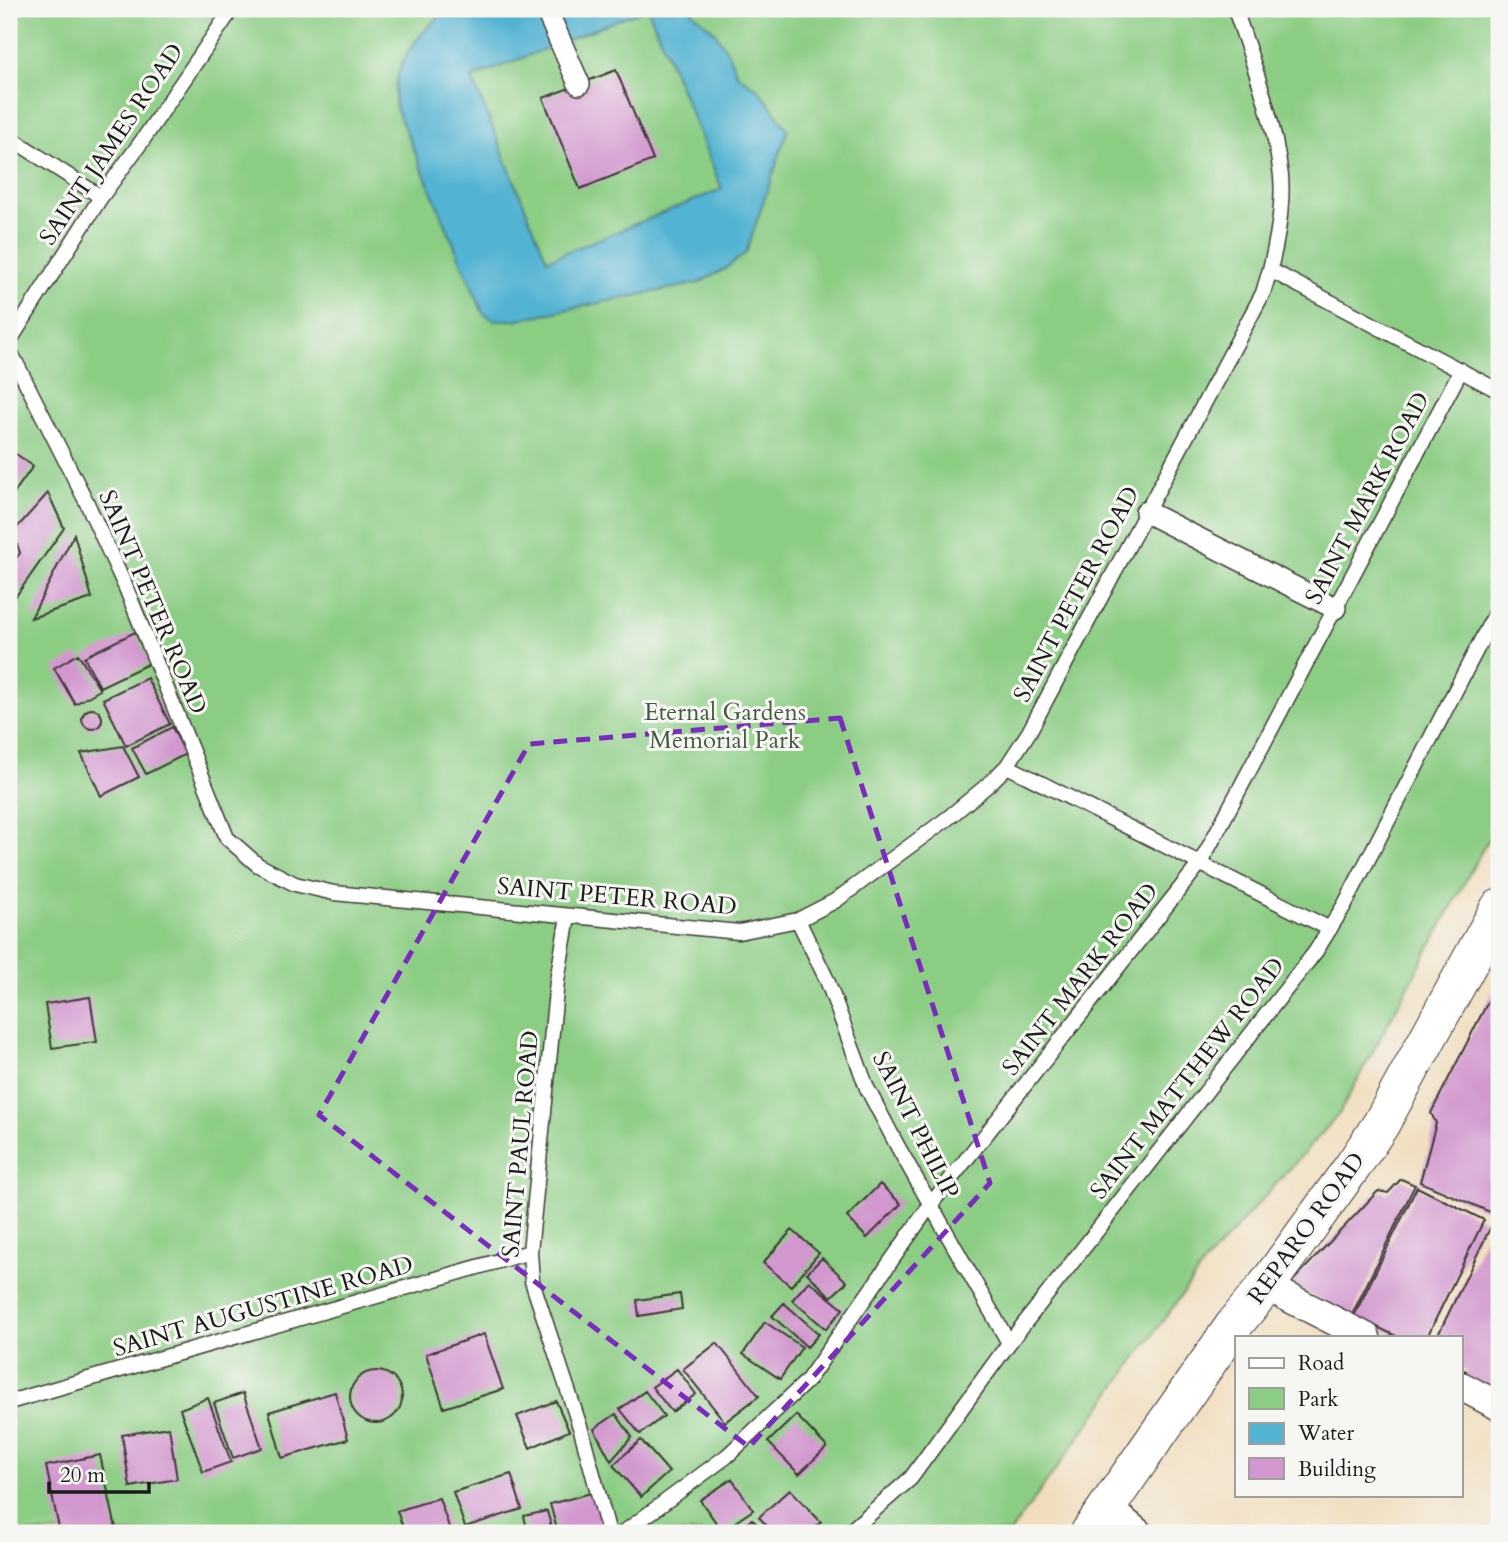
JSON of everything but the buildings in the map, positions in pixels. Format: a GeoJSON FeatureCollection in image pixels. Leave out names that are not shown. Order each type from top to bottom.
{"type":"FeatureCollection","features":[{"type":"Feature","properties":{"kind":"street"},"geometry":{"type":"LineString","coordinates":[[546,9],[579,84]]}},
{"type":"Feature","properties":{"kind":"street"},"geometry":{"type":"LineString","coordinates":[[1146,512],[1335,608]]}},
{"type":"Feature","properties":{"kind":"street","name":"REPARO ROAD"},"geometry":{"type":"LineString","coordinates":[[1098,1521],[1234,1325],[1266,1286],[1381,1124],[1499,908]]}},
{"type":"Feature","properties":{"kind":"street"},"geometry":{"type":"LineString","coordinates":[[1266,1286],[1364,1336]]}},
{"type":"Feature","properties":{"kind":"street"},"geometry":{"type":"LineString","coordinates":[[1462,1387],[1499,1406]]}},
{"type":"Feature","properties":{"kind":"street"},"geometry":{"type":"LineString","coordinates":[[1098,1521],[1138,1533]]}},
{"type":"Feature","properties":{"kind":"lane","name":"SAINT JAMES ROAD"},"geometry":{"type":"LineString","coordinates":[[9,342],[101,197],[232,9]]}},
{"type":"Feature","properties":{"kind":"lane","name":"SAINT PETER ROAD"},"geometry":{"type":"LineString","coordinates":[[9,349],[86,501],[126,588],[228,838],[258,865],[295,884],[334,893],[739,932],[798,920],[835,901],[948,818],[1007,766],[1028,732],[1263,293],[1278,230],[1281,178],[1270,120],[1235,9]]}},
{"type":"Feature","properties":{"kind":"lane"},"geometry":{"type":"LineString","coordinates":[[9,137],[101,197]]}},
{"type":"Feature","properties":{"kind":"lane"},"geometry":{"type":"LineString","coordinates":[[1270,270],[1499,391]]}},
{"type":"Feature","properties":{"kind":"lane","name":"SAINT MARK ROAD"},"geometry":{"type":"LineString","coordinates":[[623,1533],[727,1456],[807,1381],[931,1204],[1201,862],[1461,370]]}},
{"type":"Feature","properties":{"kind":"lane","name":"SAINT MATTHEW ROAD"},"geometry":{"type":"LineString","coordinates":[[848,1533],[911,1478],[1009,1343],[1316,951],[1499,606]]}},
{"type":"Feature","properties":{"kind":"lane"},"geometry":{"type":"LineString","coordinates":[[1007,766],[1330,929]]}},
{"type":"Feature","properties":{"kind":"lane","name":"SAINT PAUL ROAD"},"geometry":{"type":"LineString","coordinates":[[568,916],[557,981],[530,1252],[532,1281],[581,1430],[610,1533]]}},
{"type":"Feature","properties":{"kind":"lane","name":"SAINT PHILIP"},"geometry":{"type":"LineString","coordinates":[[798,920],[827,981],[867,1088],[1009,1343]]}},
{"type":"Feature","properties":{"kind":"lane","name":"SAINT AUGUSTINE ROAD"},"geometry":{"type":"LineString","coordinates":[[9,1402],[530,1252]]}},
{"type":"Feature","properties":{"kind":"highlighted area"},"geometry":{"type":"Polygon","coordinates":[[[840,718],[990,1183],[749,1447],[319,1115],[529,744],[840,718]]]}},
{"type":"Feature","properties":{"kind":"green space","name":"Eternal Gardens Memorial Park"},"geometry":{"type":"Polygon","coordinates":[[[9,9],[1499,9],[1499,819],[1339,1114],[1204,1264],[1010,1533],[9,1533],[9,9]]]}},
{"type":"Feature","properties":{"kind":"water"},"geometry":{"type":"Polygon","coordinates":[[[448,9],[645,9],[472,78],[547,260],[722,189],[648,9],[689,9],[713,30],[726,49],[737,74],[759,90],[788,130],[746,253],[725,269],[699,283],[514,320],[494,320],[483,313],[396,108],[395,93],[401,65],[426,29],[448,9]]]}}]}
